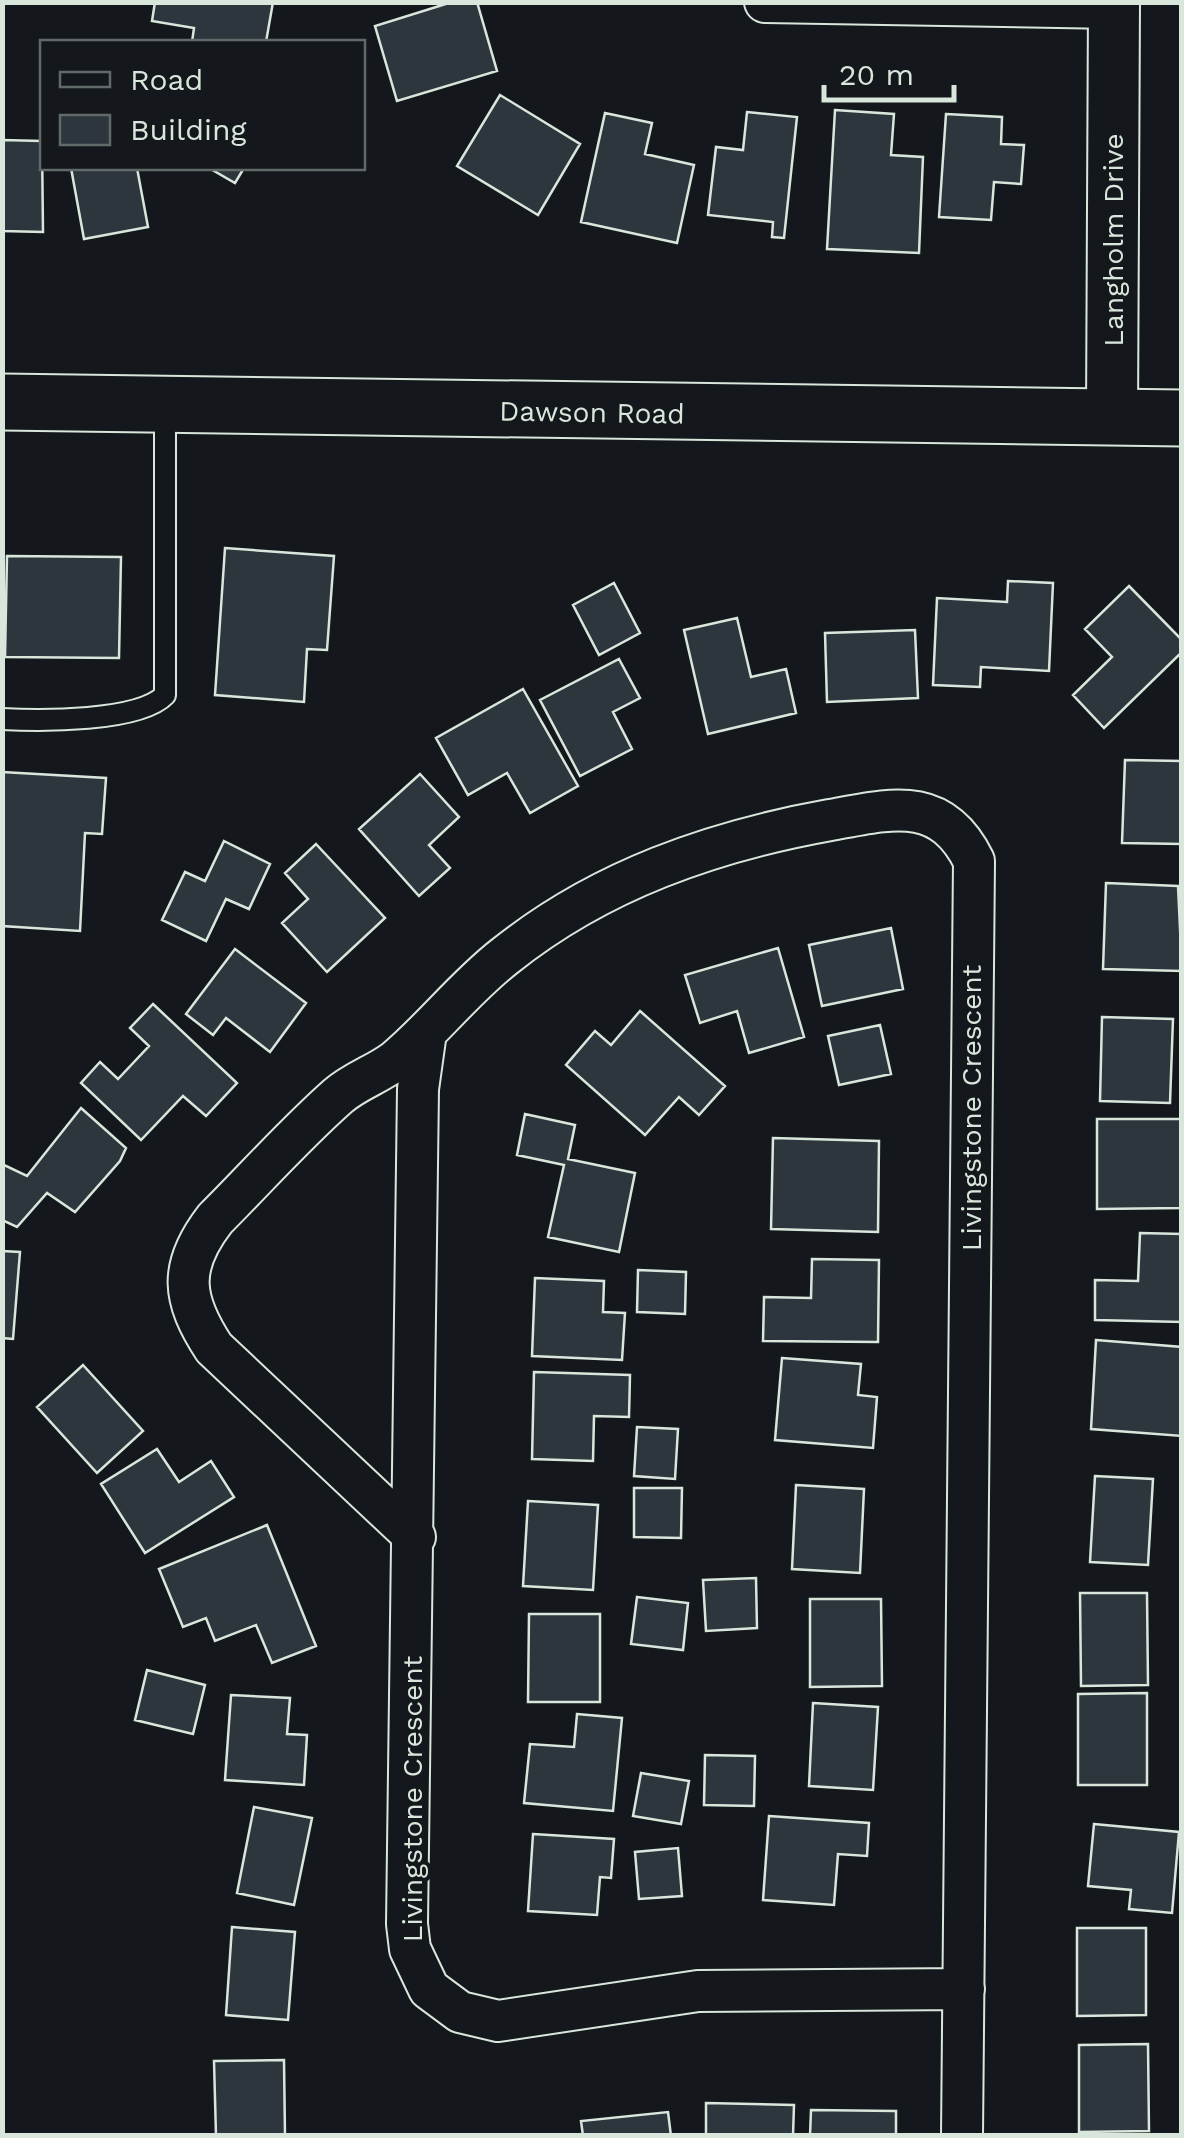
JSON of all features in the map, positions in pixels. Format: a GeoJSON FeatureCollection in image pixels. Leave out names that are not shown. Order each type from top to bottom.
{"type":"FeatureCollection","features":[{"type":"Feature","properties":{"kind":"main road","name":"Dawson Road"},"geometry":{"type":"LineString","coordinates":[[2,402],[1182,418]]}},
{"type":"Feature","properties":{"kind":"street"},"geometry":{"type":"LineString","coordinates":[[765,2],[1114,5]]}},
{"type":"Feature","properties":{"kind":"street","name":"Langholm Drive"},"geometry":{"type":"LineString","coordinates":[[1112,418],[1114,5]]}},
{"type":"Feature","properties":{"kind":"street","name":"Livingstone Crescent"},"geometry":{"type":"LineString","coordinates":[[415,1537],[214,1348],[190,1304],[186,1278],[202,1237],[215,1219],[340,1094],[394,1062],[506,955],[610,887],[652,869],[775,830],[884,810],[924,812],[962,839],[974,860],[962,2136]]}},
{"type":"Feature","properties":{"kind":"street","name":"Livingstone Crescent"},"geometry":{"type":"LineString","coordinates":[[426,1032],[418,1089],[408,1924],[418,1971],[442,2003],[498,2021],[698,1990],[964,1989]]}},
{"type":"Feature","properties":{"kind":"lane"},"geometry":{"type":"LineString","coordinates":[[2,719],[39,721],[127,712],[158,702],[165,695],[165,406]]}},
{"type":"Feature","properties":{"kind":"building"},"geometry":{"type":"Polygon","coordinates":[[[155,2],[273,2],[266,40],[192,40],[194,28],[152,21],[155,2]]]}},
{"type":"Feature","properties":{"kind":"building"},"geometry":{"type":"Polygon","coordinates":[[[452,2],[477,2],[497,71],[397,101],[375,26],[452,2]]]}},
{"type":"Feature","properties":{"kind":"building"},"geometry":{"type":"Polygon","coordinates":[[[500,95],[580,144],[538,215],[457,166],[500,95]]]}},
{"type":"Feature","properties":{"kind":"building"},"geometry":{"type":"Polygon","coordinates":[[[835,110],[894,114],[891,155],[923,157],[919,253],[827,249],[835,110]]]}},
{"type":"Feature","properties":{"kind":"building"},"geometry":{"type":"Polygon","coordinates":[[[747,112],[797,117],[784,238],[772,237],[773,222],[708,215],[716,147],[743,150],[747,112]]]}},
{"type":"Feature","properties":{"kind":"building"},"geometry":{"type":"Polygon","coordinates":[[[605,113],[652,123],[645,154],[694,165],[677,243],[581,222],[605,113]]]}},
{"type":"Feature","properties":{"kind":"building"},"geometry":{"type":"Polygon","coordinates":[[[946,114],[1002,117],[1001,144],[1024,145],[1021,184],[994,182],[991,220],[939,217],[946,114]]]}},
{"type":"Feature","properties":{"kind":"building"},"geometry":{"type":"Polygon","coordinates":[[[2,140],[40,141],[43,232],[2,231],[2,140]]]}},
{"type":"Feature","properties":{"kind":"building"},"geometry":{"type":"Polygon","coordinates":[[[71,170],[137,170],[148,227],[84,239],[71,170]]]}},
{"type":"Feature","properties":{"kind":"building"},"geometry":{"type":"Polygon","coordinates":[[[212,170],[243,170],[235,183],[212,170]]]}},
{"type":"Feature","properties":{"kind":"building"},"geometry":{"type":"Polygon","coordinates":[[[225,548],[334,556],[327,650],[307,649],[304,702],[215,695],[225,548]]]}},
{"type":"Feature","properties":{"kind":"building"},"geometry":{"type":"Polygon","coordinates":[[[7,556],[121,557],[119,658],[5,657],[7,556]]]}},
{"type":"Feature","properties":{"kind":"building"},"geometry":{"type":"Polygon","coordinates":[[[1008,581],[1053,583],[1049,671],[981,667],[980,687],[933,685],[937,598],[1007,602],[1008,581]]]}},
{"type":"Feature","properties":{"kind":"building"},"geometry":{"type":"Polygon","coordinates":[[[614,583],[640,633],[599,655],[573,605],[614,583]]]}},
{"type":"Feature","properties":{"kind":"building"},"geometry":{"type":"Polygon","coordinates":[[[1129,586],[1182,640],[1182,652],[1104,728],[1073,695],[1112,657],[1085,629],[1129,586]]]}},
{"type":"Feature","properties":{"kind":"building"},"geometry":{"type":"Polygon","coordinates":[[[737,618],[751,677],[786,669],[796,713],[708,734],[684,630],[737,618]]]}},
{"type":"Feature","properties":{"kind":"building"},"geometry":{"type":"Polygon","coordinates":[[[915,630],[918,698],[827,702],[825,633],[915,630]]]}},
{"type":"Feature","properties":{"kind":"building"},"geometry":{"type":"Polygon","coordinates":[[[619,659],[640,698],[613,712],[632,749],[580,776],[540,700],[619,659]]]}},
{"type":"Feature","properties":{"kind":"building"},"geometry":{"type":"Polygon","coordinates":[[[523,689],[578,786],[530,813],[507,773],[468,795],[436,738],[523,689]]]}},
{"type":"Feature","properties":{"kind":"building"},"geometry":{"type":"Polygon","coordinates":[[[1125,760],[1182,761],[1182,844],[1122,843],[1125,760]]]}},
{"type":"Feature","properties":{"kind":"building"},"geometry":{"type":"Polygon","coordinates":[[[2,772],[106,778],[102,834],[85,833],[80,931],[2,926],[2,772]]]}},
{"type":"Feature","properties":{"kind":"building"},"geometry":{"type":"Polygon","coordinates":[[[420,774],[459,817],[429,845],[450,868],[419,896],[359,829],[420,774]]]}},
{"type":"Feature","properties":{"kind":"building"},"geometry":{"type":"Polygon","coordinates":[[[224,841],[270,864],[249,909],[226,899],[206,941],[162,920],[185,872],[205,881],[224,841]]]}},
{"type":"Feature","properties":{"kind":"building"},"geometry":{"type":"Polygon","coordinates":[[[316,844],[385,918],[327,972],[282,923],[308,899],[285,873],[316,844]]]}},
{"type":"Feature","properties":{"kind":"building"},"geometry":{"type":"Polygon","coordinates":[[[1106,883],[1178,886],[1182,971],[1103,969],[1106,883]]]}},
{"type":"Feature","properties":{"kind":"building"},"geometry":{"type":"Polygon","coordinates":[[[891,928],[903,989],[822,1006],[809,945],[891,928]]]}},
{"type":"Feature","properties":{"kind":"building"},"geometry":{"type":"Polygon","coordinates":[[[778,948],[804,1037],[749,1053],[737,1011],[700,1023],[685,975],[778,948]]]}},
{"type":"Feature","properties":{"kind":"building"},"geometry":{"type":"Polygon","coordinates":[[[235,949],[306,1003],[270,1052],[226,1018],[213,1035],[186,1014],[235,949]]]}},
{"type":"Feature","properties":{"kind":"building"},"geometry":{"type":"Polygon","coordinates":[[[153,1004],[237,1083],[206,1116],[183,1096],[141,1140],[81,1083],[100,1062],[118,1079],[149,1046],[130,1028],[153,1004]]]}},
{"type":"Feature","properties":{"kind":"building"},"geometry":{"type":"Polygon","coordinates":[[[640,1011],[725,1086],[699,1115],[679,1097],[645,1135],[566,1065],[595,1031],[611,1045],[640,1011]]]}},
{"type":"Feature","properties":{"kind":"building"},"geometry":{"type":"Polygon","coordinates":[[[1102,1017],[1173,1019],[1170,1103],[1100,1101],[1102,1017]]]}},
{"type":"Feature","properties":{"kind":"building"},"geometry":{"type":"Polygon","coordinates":[[[880,1025],[891,1074],[839,1085],[828,1036],[880,1025]]]}},
{"type":"Feature","properties":{"kind":"building"},"geometry":{"type":"Polygon","coordinates":[[[81,1108],[126,1148],[120,1161],[75,1212],[47,1193],[17,1227],[2,1220],[2,1164],[27,1176],[81,1108]]]}},
{"type":"Feature","properties":{"kind":"building"},"geometry":{"type":"Polygon","coordinates":[[[525,1114],[575,1125],[568,1159],[635,1173],[619,1252],[548,1237],[564,1165],[517,1155],[525,1114]]]}},
{"type":"Feature","properties":{"kind":"building"},"geometry":{"type":"Polygon","coordinates":[[[1097,1119],[1182,1119],[1182,1208],[1097,1209],[1097,1119]]]}},
{"type":"Feature","properties":{"kind":"building"},"geometry":{"type":"Polygon","coordinates":[[[773,1138],[879,1141],[878,1232],[771,1229],[773,1138]]]}},
{"type":"Feature","properties":{"kind":"building"},"geometry":{"type":"Polygon","coordinates":[[[1140,1233],[1182,1234],[1182,1322],[1095,1320],[1095,1280],[1138,1281],[1140,1233]]]}},
{"type":"Feature","properties":{"kind":"building"},"geometry":{"type":"Polygon","coordinates":[[[2,1251],[20,1252],[13,1339],[2,1338],[2,1251]]]}},
{"type":"Feature","properties":{"kind":"building"},"geometry":{"type":"Polygon","coordinates":[[[812,1259],[879,1260],[878,1342],[763,1341],[764,1297],[811,1298],[812,1259]]]}},
{"type":"Feature","properties":{"kind":"building"},"geometry":{"type":"Polygon","coordinates":[[[638,1270],[686,1272],[685,1314],[637,1312],[638,1270]]]}},
{"type":"Feature","properties":{"kind":"building"},"geometry":{"type":"Polygon","coordinates":[[[535,1278],[604,1281],[603,1312],[625,1313],[622,1360],[532,1356],[535,1278]]]}},
{"type":"Feature","properties":{"kind":"building"},"geometry":{"type":"Polygon","coordinates":[[[1096,1340],[1182,1347],[1182,1436],[1091,1429],[1096,1340]]]}},
{"type":"Feature","properties":{"kind":"building"},"geometry":{"type":"Polygon","coordinates":[[[782,1358],[861,1364],[858,1395],[877,1397],[873,1448],[775,1440],[782,1358]]]}},
{"type":"Feature","properties":{"kind":"building"},"geometry":{"type":"Polygon","coordinates":[[[83,1365],[143,1431],[97,1473],[37,1407],[83,1365]]]}},
{"type":"Feature","properties":{"kind":"building"},"geometry":{"type":"Polygon","coordinates":[[[534,1372],[630,1375],[629,1417],[594,1416],[593,1461],[532,1459],[534,1372]]]}},
{"type":"Feature","properties":{"kind":"building"},"geometry":{"type":"Polygon","coordinates":[[[637,1427],[678,1429],[675,1479],[634,1476],[637,1427]]]}},
{"type":"Feature","properties":{"kind":"building"},"geometry":{"type":"Polygon","coordinates":[[[157,1449],[179,1482],[211,1461],[234,1497],[145,1553],[101,1484],[157,1449]]]}},
{"type":"Feature","properties":{"kind":"building"},"geometry":{"type":"Polygon","coordinates":[[[1095,1476],[1153,1479],[1148,1565],[1090,1562],[1095,1476]]]}},
{"type":"Feature","properties":{"kind":"building"},"geometry":{"type":"Polygon","coordinates":[[[796,1485],[864,1489],[860,1573],[792,1569],[796,1485]]]}},
{"type":"Feature","properties":{"kind":"building"},"geometry":{"type":"Polygon","coordinates":[[[634,1488],[682,1488],[681,1538],[634,1537],[634,1488]]]}},
{"type":"Feature","properties":{"kind":"building"},"geometry":{"type":"Polygon","coordinates":[[[528,1501],[598,1505],[593,1590],[523,1586],[528,1501]]]}},
{"type":"Feature","properties":{"kind":"building"},"geometry":{"type":"Polygon","coordinates":[[[267,1525],[316,1646],[272,1663],[256,1625],[215,1641],[206,1618],[183,1627],[159,1569],[267,1525]]]}},
{"type":"Feature","properties":{"kind":"building"},"geometry":{"type":"Polygon","coordinates":[[[756,1578],[757,1628],[706,1631],[703,1580],[756,1578]]]}},
{"type":"Feature","properties":{"kind":"building"},"geometry":{"type":"Polygon","coordinates":[[[1080,1593],[1147,1593],[1148,1685],[1081,1686],[1080,1593]]]}},
{"type":"Feature","properties":{"kind":"building"},"geometry":{"type":"Polygon","coordinates":[[[637,1597],[688,1603],[683,1650],[631,1644],[637,1597]]]}},
{"type":"Feature","properties":{"kind":"building"},"geometry":{"type":"Polygon","coordinates":[[[810,1599],[881,1599],[882,1686],[810,1687],[810,1599]]]}},
{"type":"Feature","properties":{"kind":"building"},"geometry":{"type":"Polygon","coordinates":[[[529,1614],[600,1614],[600,1702],[528,1702],[529,1614]]]}},
{"type":"Feature","properties":{"kind":"building"},"geometry":{"type":"Polygon","coordinates":[[[147,1670],[205,1685],[193,1734],[135,1720],[147,1670]]]}},
{"type":"Feature","properties":{"kind":"building"},"geometry":{"type":"Polygon","coordinates":[[[1147,1693],[1147,1785],[1078,1785],[1078,1694],[1147,1693]]]}},
{"type":"Feature","properties":{"kind":"building"},"geometry":{"type":"Polygon","coordinates":[[[231,1695],[290,1698],[287,1734],[307,1735],[304,1785],[225,1780],[231,1695]]]}},
{"type":"Feature","properties":{"kind":"building"},"geometry":{"type":"Polygon","coordinates":[[[813,1703],[878,1707],[873,1790],[809,1786],[813,1703]]]}},
{"type":"Feature","properties":{"kind":"building"},"geometry":{"type":"Polygon","coordinates":[[[577,1714],[622,1718],[613,1811],[524,1803],[530,1744],[574,1747],[577,1714]]]}},
{"type":"Feature","properties":{"kind":"building"},"geometry":{"type":"Polygon","coordinates":[[[705,1755],[755,1756],[754,1806],[704,1805],[705,1755]]]}},
{"type":"Feature","properties":{"kind":"building"},"geometry":{"type":"Polygon","coordinates":[[[641,1773],[689,1781],[681,1824],[633,1816],[641,1773]]]}},
{"type":"Feature","properties":{"kind":"building"},"geometry":{"type":"Polygon","coordinates":[[[254,1807],[312,1818],[294,1905],[237,1893],[254,1807]]]}},
{"type":"Feature","properties":{"kind":"building"},"geometry":{"type":"Polygon","coordinates":[[[769,1816],[869,1823],[867,1856],[838,1854],[834,1905],[763,1900],[769,1816]]]}},
{"type":"Feature","properties":{"kind":"building"},"geometry":{"type":"Polygon","coordinates":[[[1094,1824],[1179,1832],[1172,1913],[1129,1909],[1131,1890],[1088,1886],[1094,1824]]]}},
{"type":"Feature","properties":{"kind":"building"},"geometry":{"type":"Polygon","coordinates":[[[533,1834],[614,1839],[611,1878],[600,1877],[597,1915],[528,1911],[533,1834]]]}},
{"type":"Feature","properties":{"kind":"building"},"geometry":{"type":"Polygon","coordinates":[[[678,1848],[682,1896],[639,1899],[635,1852],[678,1848]]]}},
{"type":"Feature","properties":{"kind":"building"},"geometry":{"type":"Polygon","coordinates":[[[232,1927],[295,1932],[288,2020],[226,2015],[232,1927]]]}},
{"type":"Feature","properties":{"kind":"building"},"geometry":{"type":"Polygon","coordinates":[[[1077,1928],[1146,1928],[1146,2015],[1077,2016],[1077,1928]]]}},
{"type":"Feature","properties":{"kind":"building"},"geometry":{"type":"Polygon","coordinates":[[[1148,2044],[1149,2131],[1079,2132],[1079,2045],[1148,2044]]]}},
{"type":"Feature","properties":{"kind":"building"},"geometry":{"type":"Polygon","coordinates":[[[284,2060],[285,2136],[216,2136],[214,2061],[284,2060]]]}},
{"type":"Feature","properties":{"kind":"building"},"geometry":{"type":"Polygon","coordinates":[[[706,2103],[794,2105],[793,2136],[706,2136],[706,2103]]]}},
{"type":"Feature","properties":{"kind":"building"},"geometry":{"type":"Polygon","coordinates":[[[811,2110],[896,2111],[896,2136],[810,2136],[811,2110]]]}},
{"type":"Feature","properties":{"kind":"building"},"geometry":{"type":"Polygon","coordinates":[[[668,2112],[671,2136],[583,2136],[581,2121],[668,2112]]]}}]}
